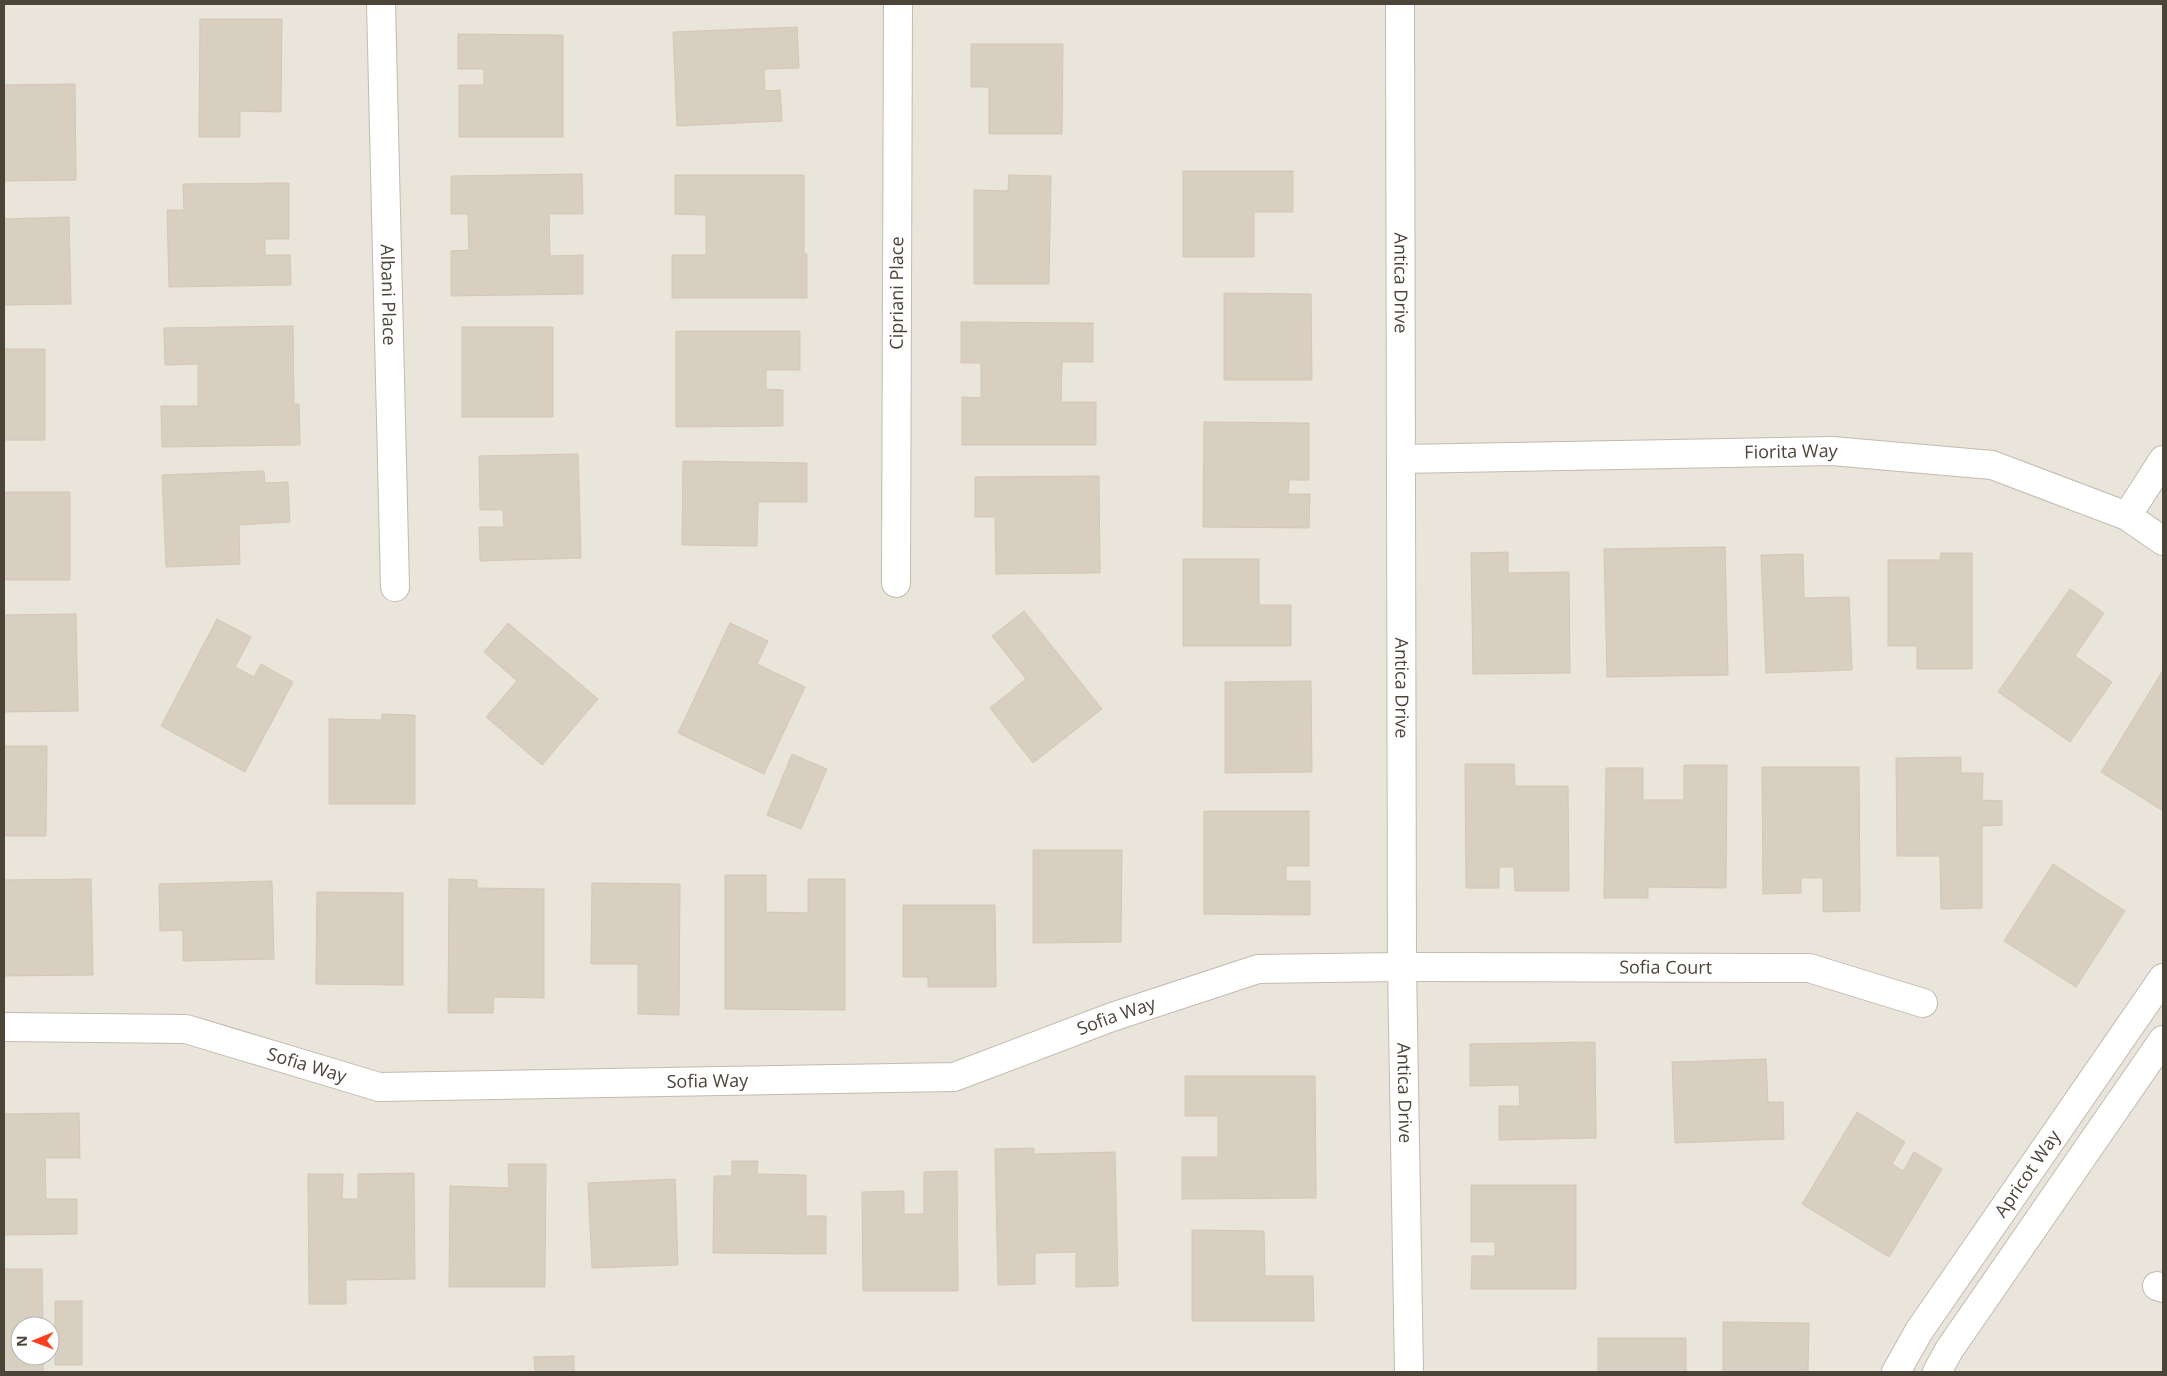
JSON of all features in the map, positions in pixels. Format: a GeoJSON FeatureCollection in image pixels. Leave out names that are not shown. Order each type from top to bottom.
{"type":"FeatureCollection","features":[{"type":"Feature","properties":{"kind":"street","name":"Albani Place"},"geometry":{"type":"LineString","coordinates":[[381,4],[395,587]]}},
{"type":"Feature","properties":{"kind":"street","name":"Cipriani Place"},"geometry":{"type":"LineString","coordinates":[[896,583],[898,4]]}},
{"type":"Feature","properties":{"kind":"street","name":"Antica Drive"},"geometry":{"type":"LineString","coordinates":[[1400,4],[1402,967],[1409,1372]]}},
{"type":"Feature","properties":{"kind":"street","name":"Fiorita Way"},"geometry":{"type":"LineString","coordinates":[[1401,459],[1832,451],[1992,465],[2127,516],[2163,541]]}},
{"type":"Feature","properties":{"kind":"street"},"geometry":{"type":"LineString","coordinates":[[2127,516],[2163,460]]}},
{"type":"Feature","properties":{"kind":"street","name":"Sofia Court"},"geometry":{"type":"LineString","coordinates":[[1402,967],[1809,968],[1923,1003]]}},
{"type":"Feature","properties":{"kind":"street","name":"Sofia Way"},"geometry":{"type":"LineString","coordinates":[[4,1027],[186,1029],[379,1087],[954,1077],[1112,1017],[1258,969],[1402,967]]}},
{"type":"Feature","properties":{"kind":"street","name":"Apricot Way"},"geometry":{"type":"LineString","coordinates":[[1896,1372],[1919,1331],[2163,978]]}},
{"type":"Feature","properties":{"kind":"street","name":"Apricot Way"},"geometry":{"type":"LineString","coordinates":[[1937,1372],[1949,1350],[2163,1040]]}},
{"type":"Feature","properties":{"kind":"shaded area"},"geometry":{"type":"Polygon","coordinates":[[[4,4],[2163,4],[2163,1372],[4,1372],[4,4]]]}},
{"type":"Feature","properties":{"kind":"building"},"geometry":{"type":"Polygon","coordinates":[[[200,19],[282,19],[281,112],[240,111],[240,137],[199,137],[200,19]]]}},
{"type":"Feature","properties":{"kind":"building"},"geometry":{"type":"Polygon","coordinates":[[[797,27],[799,68],[764,69],[765,91],[780,90],[782,121],[677,126],[673,32],[797,27]]]}},
{"type":"Feature","properties":{"kind":"building"},"geometry":{"type":"Polygon","coordinates":[[[458,34],[563,35],[563,137],[459,137],[459,85],[484,85],[484,69],[458,69],[458,34]]]}},
{"type":"Feature","properties":{"kind":"building"},"geometry":{"type":"Polygon","coordinates":[[[971,44],[1063,44],[1062,134],[989,134],[989,87],[971,87],[971,44]]]}},
{"type":"Feature","properties":{"kind":"building"},"geometry":{"type":"Polygon","coordinates":[[[75,84],[76,180],[4,181],[4,85],[75,84]]]}},
{"type":"Feature","properties":{"kind":"building"},"geometry":{"type":"Polygon","coordinates":[[[1183,171],[1293,171],[1293,212],[1254,212],[1254,257],[1183,257],[1183,171]]]}},
{"type":"Feature","properties":{"kind":"building"},"geometry":{"type":"Polygon","coordinates":[[[582,174],[583,214],[549,214],[550,256],[583,255],[583,294],[451,296],[451,251],[469,250],[468,214],[451,214],[451,176],[582,174]]]}},
{"type":"Feature","properties":{"kind":"building"},"geometry":{"type":"Polygon","coordinates":[[[675,175],[804,175],[804,254],[807,254],[807,298],[672,298],[672,255],[706,255],[706,215],[675,214],[675,175]]]}},
{"type":"Feature","properties":{"kind":"building"},"geometry":{"type":"Polygon","coordinates":[[[1009,175],[1051,176],[1049,284],[974,284],[974,190],[1008,191],[1009,175]]]}},
{"type":"Feature","properties":{"kind":"building"},"geometry":{"type":"Polygon","coordinates":[[[289,183],[289,239],[265,239],[265,255],[290,255],[291,285],[169,287],[167,210],[184,210],[183,184],[289,183]]]}},
{"type":"Feature","properties":{"kind":"building"},"geometry":{"type":"Polygon","coordinates":[[[69,217],[71,304],[4,305],[4,219],[69,217]]]}},
{"type":"Feature","properties":{"kind":"building"},"geometry":{"type":"Polygon","coordinates":[[[1224,293],[1311,294],[1312,380],[1224,380],[1224,293]]]}},
{"type":"Feature","properties":{"kind":"building"},"geometry":{"type":"Polygon","coordinates":[[[961,322],[1093,323],[1093,362],[1062,362],[1061,402],[1096,402],[1096,445],[962,445],[962,397],[981,398],[981,363],[961,363],[961,322]]]}},
{"type":"Feature","properties":{"kind":"building"},"geometry":{"type":"Polygon","coordinates":[[[293,326],[294,404],[299,404],[300,445],[162,447],[161,406],[198,406],[198,364],[165,365],[164,328],[293,326]]]}},
{"type":"Feature","properties":{"kind":"building"},"geometry":{"type":"Polygon","coordinates":[[[462,327],[553,327],[553,417],[462,417],[462,327]]]}},
{"type":"Feature","properties":{"kind":"building"},"geometry":{"type":"Polygon","coordinates":[[[676,331],[800,331],[800,370],[766,370],[766,389],[783,390],[783,426],[676,427],[676,331]]]}},
{"type":"Feature","properties":{"kind":"building"},"geometry":{"type":"Polygon","coordinates":[[[4,349],[45,349],[45,440],[4,440],[4,349]]]}},
{"type":"Feature","properties":{"kind":"building"},"geometry":{"type":"Polygon","coordinates":[[[1204,422],[1309,423],[1309,480],[1289,480],[1288,494],[1310,494],[1309,528],[1203,527],[1204,422]]]}},
{"type":"Feature","properties":{"kind":"building"},"geometry":{"type":"Polygon","coordinates":[[[578,454],[581,558],[480,561],[479,527],[504,527],[503,510],[480,510],[479,456],[578,454]]]}},
{"type":"Feature","properties":{"kind":"building"},"geometry":{"type":"Polygon","coordinates":[[[683,461],[807,463],[807,502],[758,502],[757,546],[682,545],[683,461]]]}},
{"type":"Feature","properties":{"kind":"building"},"geometry":{"type":"Polygon","coordinates":[[[264,471],[265,483],[288,482],[290,522],[239,525],[240,564],[166,567],[162,475],[264,471]]]}},
{"type":"Feature","properties":{"kind":"building"},"geometry":{"type":"Polygon","coordinates":[[[1099,476],[1100,573],[996,574],[995,517],[975,517],[975,477],[1099,476]]]}},
{"type":"Feature","properties":{"kind":"building"},"geometry":{"type":"Polygon","coordinates":[[[4,492],[70,492],[70,580],[4,580],[4,492]]]}},
{"type":"Feature","properties":{"kind":"building"},"geometry":{"type":"Polygon","coordinates":[[[1725,547],[1728,675],[1607,677],[1604,549],[1725,547]]]}},
{"type":"Feature","properties":{"kind":"building"},"geometry":{"type":"Polygon","coordinates":[[[1508,552],[1508,573],[1569,572],[1570,673],[1473,674],[1471,553],[1508,552]]]}},
{"type":"Feature","properties":{"kind":"building"},"geometry":{"type":"Polygon","coordinates":[[[1941,553],[1972,553],[1972,669],[1917,669],[1917,646],[1888,646],[1888,560],[1940,560],[1941,553]]]}},
{"type":"Feature","properties":{"kind":"building"},"geometry":{"type":"Polygon","coordinates":[[[1803,554],[1804,598],[1849,597],[1852,670],[1766,673],[1761,555],[1803,554]]]}},
{"type":"Feature","properties":{"kind":"building"},"geometry":{"type":"Polygon","coordinates":[[[1183,559],[1259,559],[1259,605],[1291,605],[1291,646],[1183,646],[1183,559]]]}},
{"type":"Feature","properties":{"kind":"building"},"geometry":{"type":"Polygon","coordinates":[[[2070,589],[2104,613],[2075,656],[2112,682],[2070,742],[1998,692],[2070,589]]]}},
{"type":"Feature","properties":{"kind":"building"},"geometry":{"type":"Polygon","coordinates":[[[1024,611],[1102,709],[1033,763],[990,708],[1026,679],[992,636],[1024,611]]]}},
{"type":"Feature","properties":{"kind":"building"},"geometry":{"type":"Polygon","coordinates":[[[76,614],[78,711],[4,712],[4,615],[76,614]]]}},
{"type":"Feature","properties":{"kind":"building"},"geometry":{"type":"Polygon","coordinates":[[[217,619],[251,637],[235,667],[254,677],[261,664],[293,682],[245,772],[161,726],[217,619]]]}},
{"type":"Feature","properties":{"kind":"building"},"geometry":{"type":"Polygon","coordinates":[[[508,623],[598,699],[542,765],[486,717],[517,681],[484,652],[508,623]]]}},
{"type":"Feature","properties":{"kind":"building"},"geometry":{"type":"Polygon","coordinates":[[[730,623],[768,641],[757,664],[805,687],[764,774],[678,733],[730,623]]]}},
{"type":"Feature","properties":{"kind":"building"},"geometry":{"type":"Polygon","coordinates":[[[2163,670],[2163,811],[2101,772],[2163,670]]]}},
{"type":"Feature","properties":{"kind":"building"},"geometry":{"type":"Polygon","coordinates":[[[1311,681],[1312,772],[1225,773],[1225,682],[1311,681]]]}},
{"type":"Feature","properties":{"kind":"building"},"geometry":{"type":"Polygon","coordinates":[[[382,714],[415,715],[415,804],[329,804],[329,719],[382,720],[382,714]]]}},
{"type":"Feature","properties":{"kind":"building"},"geometry":{"type":"Polygon","coordinates":[[[4,746],[47,746],[46,836],[4,836],[4,746]]]}},
{"type":"Feature","properties":{"kind":"building"},"geometry":{"type":"Polygon","coordinates":[[[792,754],[827,769],[801,829],[767,815],[792,754]]]}},
{"type":"Feature","properties":{"kind":"building"},"geometry":{"type":"Polygon","coordinates":[[[1961,757],[1961,773],[1983,773],[1982,800],[2002,801],[2002,825],[1982,826],[1982,908],[1941,909],[1940,856],[1897,856],[1896,758],[1961,757]]]}},
{"type":"Feature","properties":{"kind":"building"},"geometry":{"type":"Polygon","coordinates":[[[1465,764],[1514,764],[1515,786],[1568,786],[1569,891],[1515,891],[1514,867],[1499,867],[1499,888],[1466,888],[1465,764]]]}},
{"type":"Feature","properties":{"kind":"building"},"geometry":{"type":"Polygon","coordinates":[[[1684,765],[1727,765],[1726,888],[1648,887],[1648,898],[1604,898],[1606,768],[1643,768],[1643,800],[1684,800],[1684,765]]]}},
{"type":"Feature","properties":{"kind":"building"},"geometry":{"type":"Polygon","coordinates":[[[1762,767],[1859,767],[1860,911],[1823,912],[1823,878],[1801,878],[1801,893],[1763,894],[1762,767]]]}},
{"type":"Feature","properties":{"kind":"building"},"geometry":{"type":"Polygon","coordinates":[[[1204,811],[1309,811],[1309,866],[1286,866],[1286,881],[1310,881],[1310,915],[1204,914],[1204,811]]]}},
{"type":"Feature","properties":{"kind":"building"},"geometry":{"type":"Polygon","coordinates":[[[1033,850],[1122,850],[1121,942],[1033,943],[1033,850]]]}},
{"type":"Feature","properties":{"kind":"building"},"geometry":{"type":"Polygon","coordinates":[[[2053,864],[2125,911],[2076,987],[2004,941],[2053,864]]]}},
{"type":"Feature","properties":{"kind":"building"},"geometry":{"type":"Polygon","coordinates":[[[725,875],[766,875],[766,912],[808,913],[808,879],[845,879],[845,1010],[725,1009],[725,875]]]}},
{"type":"Feature","properties":{"kind":"building"},"geometry":{"type":"Polygon","coordinates":[[[91,879],[93,975],[4,976],[4,880],[91,879]]]}},
{"type":"Feature","properties":{"kind":"building"},"geometry":{"type":"Polygon","coordinates":[[[449,879],[477,880],[477,888],[544,889],[544,998],[494,997],[493,1013],[448,1013],[449,879]]]}},
{"type":"Feature","properties":{"kind":"building"},"geometry":{"type":"Polygon","coordinates":[[[272,881],[274,959],[183,961],[183,930],[160,931],[159,884],[272,881]]]}},
{"type":"Feature","properties":{"kind":"building"},"geometry":{"type":"Polygon","coordinates":[[[592,883],[680,884],[679,1015],[638,1014],[638,964],[591,964],[592,883]]]}},
{"type":"Feature","properties":{"kind":"building"},"geometry":{"type":"Polygon","coordinates":[[[317,892],[403,893],[403,985],[316,984],[317,892]]]}},
{"type":"Feature","properties":{"kind":"building"},"geometry":{"type":"Polygon","coordinates":[[[903,905],[995,905],[996,987],[928,987],[928,977],[903,977],[903,905]]]}},
{"type":"Feature","properties":{"kind":"building"},"geometry":{"type":"Polygon","coordinates":[[[1595,1042],[1596,1138],[1499,1140],[1499,1106],[1520,1106],[1519,1085],[1470,1086],[1470,1044],[1595,1042]]]}},
{"type":"Feature","properties":{"kind":"building"},"geometry":{"type":"Polygon","coordinates":[[[1766,1059],[1768,1102],[1783,1102],[1784,1139],[1675,1143],[1672,1062],[1766,1059]]]}},
{"type":"Feature","properties":{"kind":"building"},"geometry":{"type":"Polygon","coordinates":[[[1185,1076],[1315,1076],[1316,1198],[1182,1199],[1182,1157],[1218,1157],[1218,1116],[1185,1116],[1185,1076]]]}},
{"type":"Feature","properties":{"kind":"building"},"geometry":{"type":"Polygon","coordinates":[[[1857,1112],[1905,1142],[1892,1164],[1903,1171],[1914,1152],[1942,1169],[1889,1257],[1802,1204],[1857,1112]]]}},
{"type":"Feature","properties":{"kind":"building"},"geometry":{"type":"Polygon","coordinates":[[[79,1113],[80,1158],[45,1158],[46,1199],[77,1199],[77,1234],[4,1235],[4,1114],[79,1113]]]}},
{"type":"Feature","properties":{"kind":"building"},"geometry":{"type":"Polygon","coordinates":[[[1034,1148],[1034,1154],[1115,1152],[1118,1286],[1076,1287],[1076,1252],[1035,1253],[1035,1284],[998,1285],[995,1149],[1034,1148]]]}},
{"type":"Feature","properties":{"kind":"building"},"geometry":{"type":"Polygon","coordinates":[[[732,1161],[758,1161],[757,1174],[806,1175],[806,1216],[826,1216],[826,1254],[713,1253],[714,1176],[732,1176],[732,1161]]]}},
{"type":"Feature","properties":{"kind":"building"},"geometry":{"type":"Polygon","coordinates":[[[508,1164],[546,1164],[545,1287],[449,1287],[450,1186],[509,1188],[508,1164]]]}},
{"type":"Feature","properties":{"kind":"building"},"geometry":{"type":"Polygon","coordinates":[[[957,1171],[958,1291],[863,1291],[862,1192],[904,1191],[904,1214],[924,1214],[924,1172],[957,1171]]]}},
{"type":"Feature","properties":{"kind":"building"},"geometry":{"type":"Polygon","coordinates":[[[414,1173],[415,1279],[346,1280],[346,1304],[309,1304],[308,1174],[343,1174],[342,1199],[358,1199],[358,1174],[414,1173]]]}},
{"type":"Feature","properties":{"kind":"building"},"geometry":{"type":"Polygon","coordinates":[[[675,1179],[678,1265],[592,1268],[588,1183],[675,1179]]]}},
{"type":"Feature","properties":{"kind":"building"},"geometry":{"type":"Polygon","coordinates":[[[1471,1185],[1576,1185],[1576,1289],[1471,1289],[1472,1256],[1495,1256],[1495,1242],[1471,1242],[1471,1185]]]}},
{"type":"Feature","properties":{"kind":"building"},"geometry":{"type":"Polygon","coordinates":[[[1192,1230],[1264,1231],[1265,1276],[1313,1276],[1314,1321],[1192,1321],[1192,1230]]]}},
{"type":"Feature","properties":{"kind":"building"},"geometry":{"type":"Polygon","coordinates":[[[4,1269],[42,1269],[43,1316],[10,1316],[10,1366],[43,1366],[43,1372],[4,1372],[4,1269]]]}},
{"type":"Feature","properties":{"kind":"building"},"geometry":{"type":"Polygon","coordinates":[[[55,1301],[82,1301],[82,1365],[60,1365],[60,1316],[55,1316],[55,1301]]]}},
{"type":"Feature","properties":{"kind":"building"},"geometry":{"type":"Polygon","coordinates":[[[1723,1322],[1809,1323],[1808,1372],[1723,1372],[1723,1322]]]}},
{"type":"Feature","properties":{"kind":"building"},"geometry":{"type":"Polygon","coordinates":[[[1598,1338],[1686,1338],[1686,1372],[1598,1372],[1598,1338]]]}},
{"type":"Feature","properties":{"kind":"building"},"geometry":{"type":"Polygon","coordinates":[[[574,1356],[574,1372],[535,1372],[534,1357],[574,1356]]]}}]}
